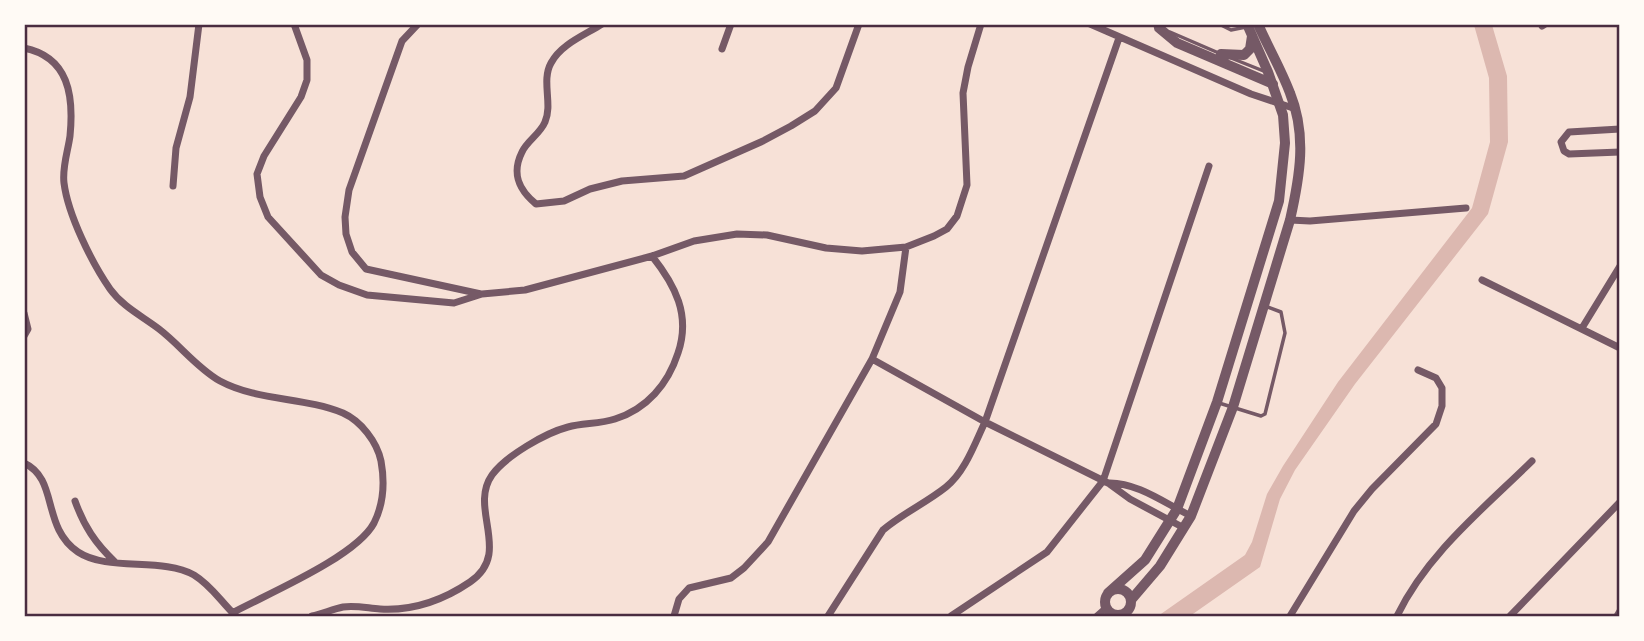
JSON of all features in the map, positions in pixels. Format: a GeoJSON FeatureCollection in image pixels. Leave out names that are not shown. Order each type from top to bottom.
{"type":"FeatureCollection","features":[{"type":"Feature","properties":{"kind":"street"},"geometry":{"type":"LineString","coordinates":[[173,186],[176,148],[190,97],[199,24]]}},
{"type":"Feature","properties":{"kind":"street"},"geometry":{"type":"LineString","coordinates":[[294,24],[307,60],[307,80],[301,97],[264,156],[257,174],[260,197],[268,216],[321,275],[339,285],[367,295],[454,303],[482,294],[525,290],[652,256],[694,241],[737,234],[767,235],[826,248],[862,251],[906,247],[947,229],[957,216],[967,185],[963,93],[981,24]]}},
{"type":"Feature","properties":{"kind":"street"},"geometry":{"type":"LineString","coordinates":[[418,24],[402,41],[349,191],[345,217],[346,234],[352,252],[366,269],[482,294]]}},
{"type":"Feature","properties":{"kind":"street"},"geometry":{"type":"LineString","coordinates":[[602,24],[567,44],[551,63],[546,80],[546,121],[522,152],[517,175],[521,192],[536,204],[564,201],[590,189],[622,181],[684,176],[792,126],[815,111],[835,88],[859,24]]}},
{"type":"Feature","properties":{"kind":"street"},"geometry":{"type":"LineString","coordinates":[[722,49],[731,24]]}},
{"type":"Feature","properties":{"kind":"street"},"geometry":{"type":"LineString","coordinates":[[1090,24],[1279,104],[1296,108]]}},
{"type":"Feature","properties":{"kind":"street"},"geometry":{"type":"LineString","coordinates":[[1155,26],[1177,43],[1290,91]]}},
{"type":"Feature","properties":{"kind":"street"},"geometry":{"type":"LineString","coordinates":[[1221,54],[1244,55],[1250,50],[1251,28]]}},
{"type":"Feature","properties":{"kind":"street"},"geometry":{"type":"LineString","coordinates":[[1106,608],[1121,615],[1130,607],[1131,600],[1160,566],[1191,516],[1233,407],[1290,220],[1301,162],[1296,108],[1290,91],[1251,28]]}},
{"type":"Feature","properties":{"kind":"street"},"geometry":{"type":"LineString","coordinates":[[828,617],[883,530],[948,486],[968,457],[985,422],[1119,38]]}},
{"type":"Feature","properties":{"kind":"street"},"geometry":{"type":"LineString","coordinates":[[24,48],[40,51],[58,66],[68,86],[72,107],[63,180],[67,200],[94,264],[113,293],[220,381],[345,414],[364,429],[379,451],[383,500],[373,525],[354,547],[234,615],[213,588],[192,574],[171,567],[115,562],[81,554],[68,544],[52,516],[45,484],[38,472],[24,463]]}},
{"type":"Feature","properties":{"kind":"street"},"geometry":{"type":"LineString","coordinates":[[1106,608],[1108,593],[1145,559],[1177,509],[1217,402],[1279,201],[1285,143],[1279,104],[1268,72],[1268,58]]}},
{"type":"Feature","properties":{"kind":"street"},"geometry":{"type":"LineString","coordinates":[[1619,129],[1573,131],[1566,133],[1561,142],[1564,151],[1569,154],[1619,152]]}},
{"type":"Feature","properties":{"kind":"street"},"geometry":{"type":"LineString","coordinates":[[951,617],[1047,552],[1106,482],[1209,166]]}},
{"type":"Feature","properties":{"kind":"street"},"geometry":{"type":"LineString","coordinates":[[1290,220],[1466,208]]}},
{"type":"Feature","properties":{"kind":"street"},"geometry":{"type":"LineString","coordinates":[[674,617],[679,599],[689,588],[731,578],[768,542],[873,359],[900,292],[906,247]]}},
{"type":"Feature","properties":{"kind":"street"},"geometry":{"type":"LineString","coordinates":[[312,617],[343,607],[408,608],[436,602],[472,581],[486,568],[489,532],[485,505],[486,489],[491,477],[502,464],[538,440],[566,427],[613,419],[632,412],[648,401],[663,385],[675,363],[683,339],[683,313],[676,290],[652,256]]}},
{"type":"Feature","properties":{"kind":"street"},"geometry":{"type":"LineString","coordinates":[[1582,328],[1619,266]]}},
{"type":"Feature","properties":{"kind":"street"},"geometry":{"type":"LineString","coordinates":[[1482,280],[1619,348]]}},
{"type":"Feature","properties":{"kind":"street"},"geometry":{"type":"LineString","coordinates":[[24,313],[28,329],[24,336]]}},
{"type":"Feature","properties":{"kind":"street"},"geometry":{"type":"LineString","coordinates":[[873,359],[985,422],[1106,482],[1184,528]]}},
{"type":"Feature","properties":{"kind":"street"},"geometry":{"type":"LineString","coordinates":[[1290,617],[1354,511],[1436,424],[1442,406],[1443,388],[1436,378],[1418,370]]}},
{"type":"Feature","properties":{"kind":"street"},"geometry":{"type":"LineString","coordinates":[[1397,617],[1408,593],[1434,558],[1532,461]]}},
{"type":"Feature","properties":{"kind":"street"},"geometry":{"type":"LineString","coordinates":[[1106,482],[1125,484],[1191,516]]}},
{"type":"Feature","properties":{"kind":"street"},"geometry":{"type":"LineString","coordinates":[[75,501],[85,527],[99,547],[115,562]]}},
{"type":"Feature","properties":{"kind":"street"},"geometry":{"type":"LineString","coordinates":[[1510,617],[1619,502]]}},
{"type":"Feature","properties":{"kind":"street"},"geometry":{"type":"LineString","coordinates":[[1108,593],[1116,589],[1123,590],[1131,600]]}},
{"type":"Feature","properties":{"kind":"street"},"geometry":{"type":"LineString","coordinates":[[1097,617],[1106,608]]}},
{"type":"Feature","properties":{"kind":"street"},"geometry":{"type":"LineString","coordinates":[[1617,617],[1619,611]]}},
{"type":"Feature","properties":{"kind":"lane"},"geometry":{"type":"LineString","coordinates":[[1219,24],[1231,30],[1251,28]]}},
{"type":"Feature","properties":{"kind":"lane"},"geometry":{"type":"LineString","coordinates":[[1155,26],[1268,72]]}},
{"type":"Feature","properties":{"kind":"lane"},"geometry":{"type":"LineString","coordinates":[[1252,66],[1268,58]]}},
{"type":"Feature","properties":{"kind":"lane"},"geometry":{"type":"LineString","coordinates":[[1217,402],[1261,416],[1265,414],[1284,333],[1281,312],[1263,306]]}},
{"type":"Feature","properties":{"kind":"shaded area"},"geometry":{"type":"Polygon","coordinates":[[[1474,25],[1492,25],[1507,76],[1508,142],[1488,214],[1355,384],[1295,470],[1280,499],[1260,567],[1190,616],[1158,616],[1245,555],[1252,542],[1267,494],[1283,466],[1338,382],[1472,208],[1490,142],[1489,78],[1474,25]]]}}]}
